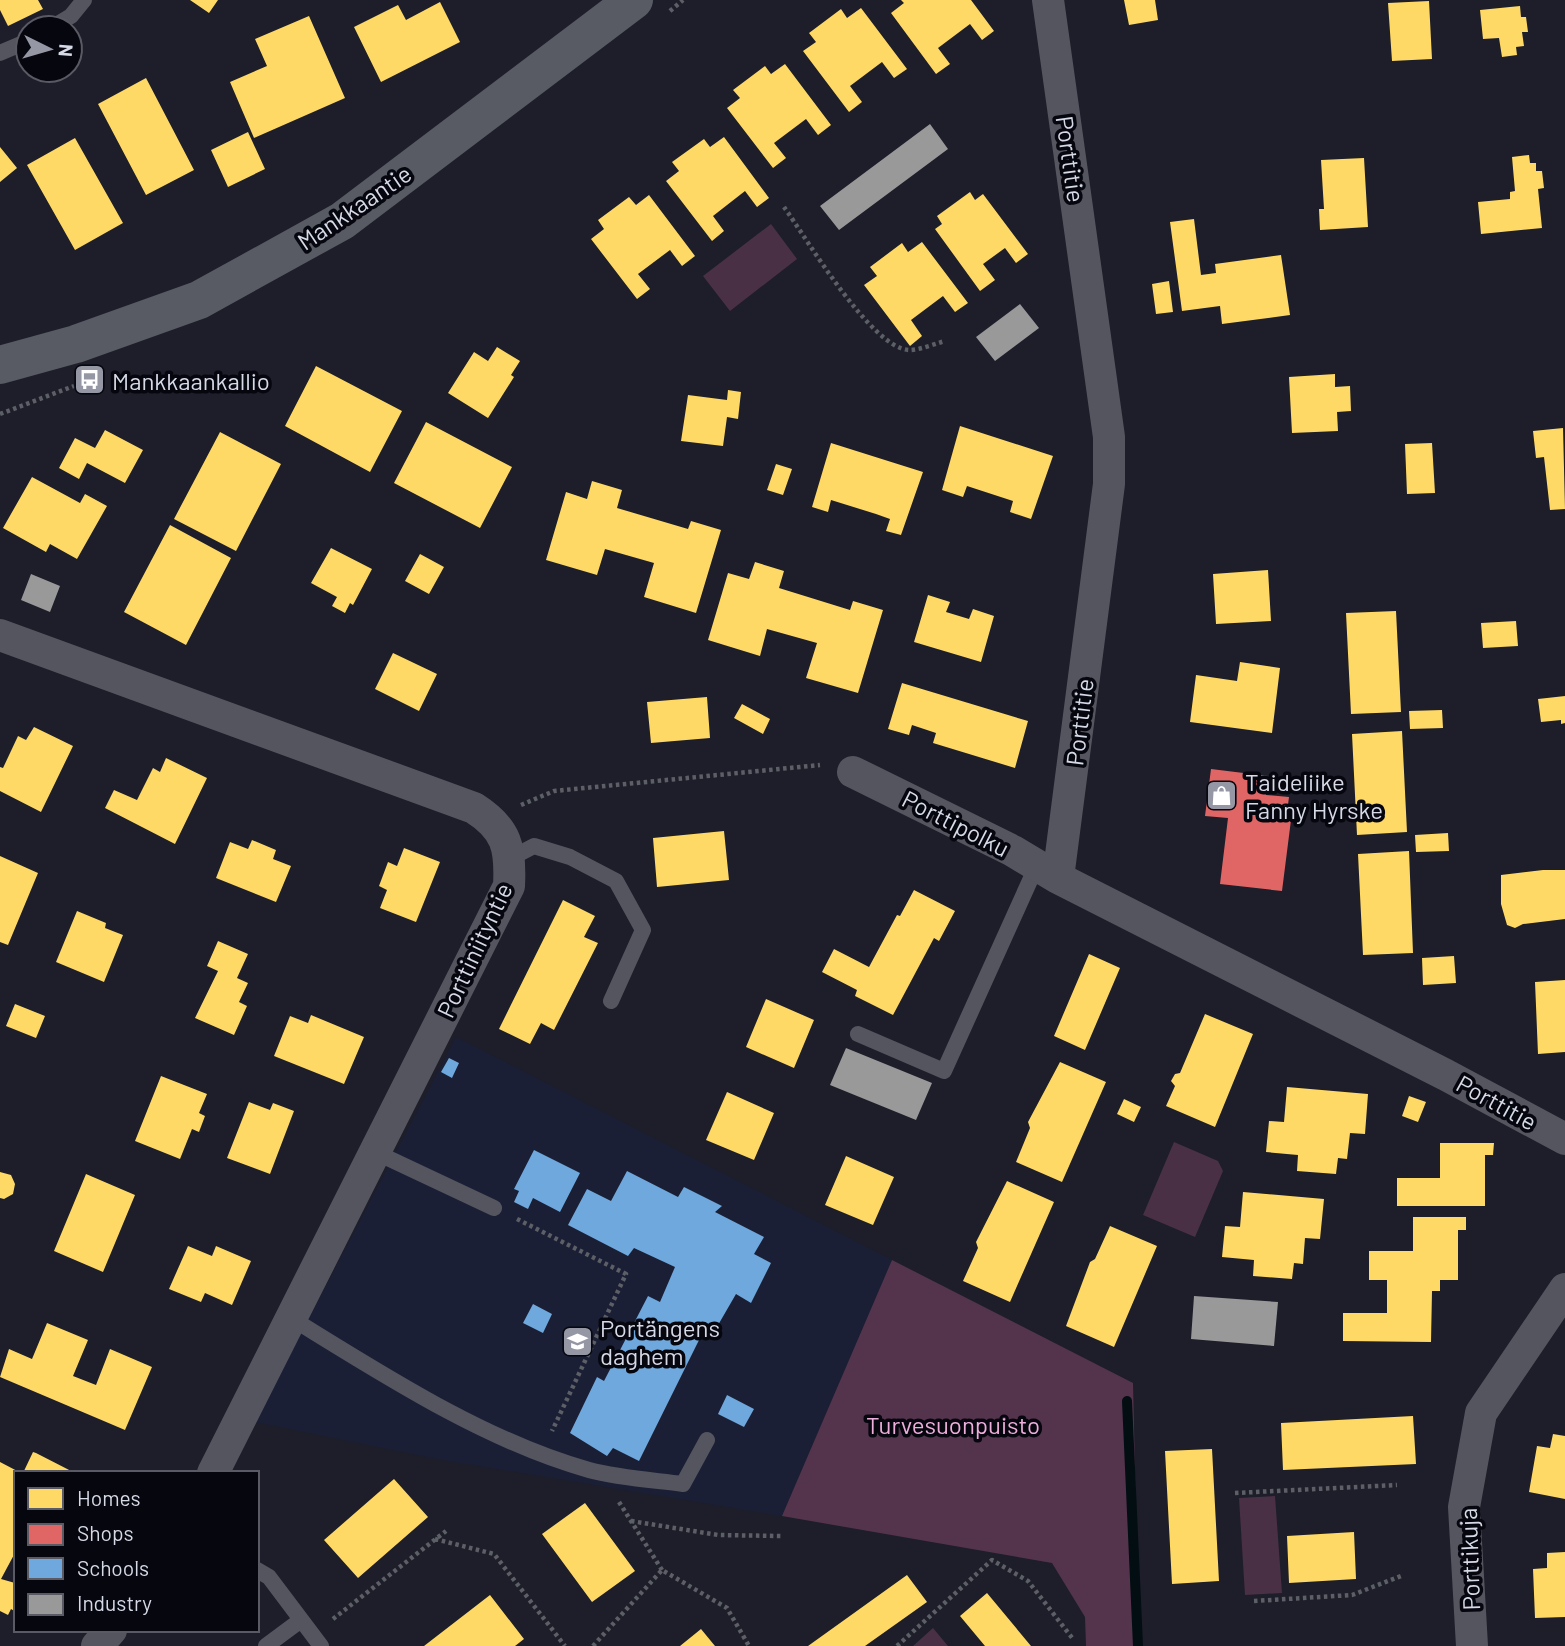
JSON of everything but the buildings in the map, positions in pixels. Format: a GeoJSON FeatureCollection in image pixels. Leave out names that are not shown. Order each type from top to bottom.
{"type":"FeatureCollection","features":[{"type":"Feature","properties":{"kind":"main road","name":"Mankkaantie"},"geometry":{"type":"LineString","coordinates":[[0,365],[76,344],[199,300],[342,221],[634,0]]}},
{"type":"Feature","properties":{"kind":"street","name":"Porttitie"},"geometry":{"type":"LineString","coordinates":[[1048,0],[1109,437],[1110,484],[1048,872],[1446,1074],[1565,1139]]}},
{"type":"Feature","properties":{"kind":"street"},"geometry":{"type":"LineString","coordinates":[[0,635],[474,808],[493,820]]}},
{"type":"Feature","properties":{"kind":"street","name":"Porttipolku"},"geometry":{"type":"LineString","coordinates":[[853,772],[1048,872]]}},
{"type":"Feature","properties":{"kind":"street","name":"Porttiniityntie"},"geometry":{"type":"LineString","coordinates":[[214,1471],[509,886],[510,858],[504,837],[493,820]]}},
{"type":"Feature","properties":{"kind":"street","name":"Porttikuja"},"geometry":{"type":"LineString","coordinates":[[1472,1646],[1465,1507],[1480,1412],[1565,1289]]}},
{"type":"Feature","properties":{"kind":"street"},"geometry":{"type":"LineString","coordinates":[[97,1646],[109,1632]]}},
{"type":"Feature","properties":{"kind":"lane"},"geometry":{"type":"LineString","coordinates":[[73,14],[84,0]]}},
{"type":"Feature","properties":{"kind":"lane"},"geometry":{"type":"LineString","coordinates":[[510,858],[534,846],[570,857],[616,881],[643,930],[611,1001]]}},
{"type":"Feature","properties":{"kind":"lane"},"geometry":{"type":"LineString","coordinates":[[858,1034],[944,1070],[1048,872]]}},
{"type":"Feature","properties":{"kind":"lane"},"geometry":{"type":"LineString","coordinates":[[375,1152],[494,1208]]}},
{"type":"Feature","properties":{"kind":"lane"},"geometry":{"type":"LineString","coordinates":[[291,1318],[403,1387],[540,1455],[600,1472],[683,1484],[707,1440]]}},
{"type":"Feature","properties":{"kind":"lane"},"geometry":{"type":"LineString","coordinates":[[259,1571],[269,1577],[317,1641]]}},
{"type":"Feature","properties":{"kind":"lane"},"geometry":{"type":"LineString","coordinates":[[267,1646],[300,1620]]}},
{"type":"Feature","properties":{"kind":"path"},"geometry":{"type":"LineString","coordinates":[[784,207],[864,320],[890,344],[909,350],[946,341]]}},
{"type":"Feature","properties":{"kind":"path"},"geometry":{"type":"LineString","coordinates":[[493,820],[554,790],[826,765],[853,772]]}},
{"type":"Feature","properties":{"kind":"path"},"geometry":{"type":"LineString","coordinates":[[494,1208],[626,1274],[540,1455]]}},
{"type":"Feature","properties":{"kind":"path"},"geometry":{"type":"LineString","coordinates":[[600,1472],[662,1570],[727,1608],[749,1646]]}},
{"type":"Feature","properties":{"kind":"path"},"geometry":{"type":"LineString","coordinates":[[1235,1493],[1396,1485]]}},
{"type":"Feature","properties":{"kind":"path"},"geometry":{"type":"LineString","coordinates":[[631,1521],[718,1535],[781,1536]]}},
{"type":"Feature","properties":{"kind":"path"},"geometry":{"type":"LineString","coordinates":[[317,1641],[446,1531]]}},
{"type":"Feature","properties":{"kind":"path"},"geometry":{"type":"LineString","coordinates":[[435,1539],[494,1554],[565,1646]]}},
{"type":"Feature","properties":{"kind":"path"},"geometry":{"type":"LineString","coordinates":[[897,1646],[992,1560],[1028,1581],[1073,1639]]}},
{"type":"Feature","properties":{"kind":"path"},"geometry":{"type":"LineString","coordinates":[[593,1646],[662,1570]]}},
{"type":"Feature","properties":{"kind":"path"},"geometry":{"type":"LineString","coordinates":[[1254,1601],[1352,1595],[1401,1576]]}},
{"type":"Feature","properties":{"kind":"shaded area"},"geometry":{"type":"Polygon","coordinates":[[[771,224],[797,259],[730,311],[703,276],[771,224]]]}},
{"type":"Feature","properties":{"kind":"shaded area","name":"Portängens daghem"},"geometry":{"type":"Polygon","coordinates":[[[456,1037],[892,1260],[782,1516],[442,1460],[255,1422],[456,1037]]]}},
{"type":"Feature","properties":{"kind":"shaded area"},"geometry":{"type":"Polygon","coordinates":[[[1174,1142],[1218,1161],[1223,1171],[1195,1237],[1143,1215],[1174,1142]]]}},
{"type":"Feature","properties":{"kind":"shaded area"},"geometry":{"type":"Polygon","coordinates":[[[1275,1496],[1282,1593],[1245,1595],[1239,1498],[1275,1496]]]}},
{"type":"Feature","properties":{"kind":"shaded area"},"geometry":{"type":"Polygon","coordinates":[[[933,1628],[948,1646],[913,1646],[933,1628]]]}},
{"type":"Feature","properties":{"kind":"green space","name":"Turvesuonpuisto"},"geometry":{"type":"Polygon","coordinates":[[[892,1260],[1133,1383],[1139,1646],[1086,1646],[1085,1617],[1052,1563],[782,1516],[892,1260]]]}},
{"type":"Feature","properties":{"kind":"waterway"},"geometry":{"type":"LineString","coordinates":[[1127,1401],[1138,1646]]}},
{"type":"Feature","properties":{"kind":"place","name":"Mankkaankallio"},"geometry":{"type":"Point","coordinates":[89,380]}},
{"type":"Feature","properties":{"kind":"place","name":"Taideliike Fanny Hyrske"},"geometry":{"type":"Point","coordinates":[1222,795]}},
{"type":"Feature","properties":{"kind":"place","name":"Portängens daghem"},"geometry":{"type":"Point","coordinates":[577,1341]}}]}
